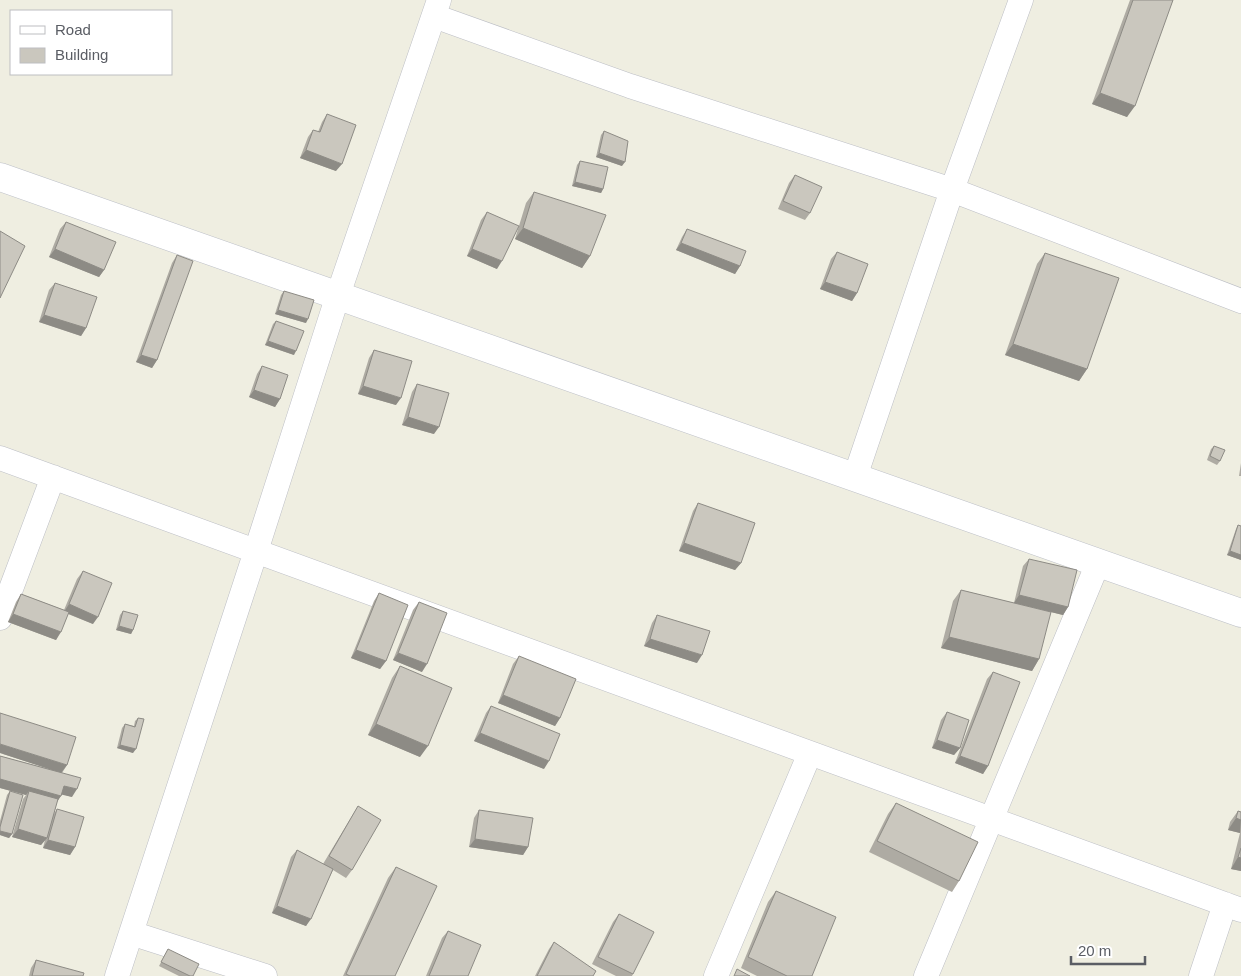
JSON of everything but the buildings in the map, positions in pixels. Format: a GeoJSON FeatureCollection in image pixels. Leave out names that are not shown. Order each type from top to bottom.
{"type":"FeatureCollection","features":[{"type":"Feature","properties":{"kind":"main road"},"geometry":{"type":"LineString","coordinates":[[0,177],[1241,613]]}},
{"type":"Feature","properties":{"kind":"street"},"geometry":{"type":"LineString","coordinates":[[855,477],[952,190],[1021,0]]}},
{"type":"Feature","properties":{"kind":"street"},"geometry":{"type":"LineString","coordinates":[[117,976],[338,295],[437,8],[630,86],[952,190],[1241,301]]}},
{"type":"Feature","properties":{"kind":"street"},"geometry":{"type":"LineString","coordinates":[[0,458],[1233,907],[1201,976]]}},
{"type":"Feature","properties":{"kind":"street"},"geometry":{"type":"LineString","coordinates":[[0,618],[53,477]]}},
{"type":"Feature","properties":{"kind":"street"},"geometry":{"type":"LineString","coordinates":[[926,976],[1098,563]]}},
{"type":"Feature","properties":{"kind":"street"},"geometry":{"type":"LineString","coordinates":[[716,976],[810,753]]}},
{"type":"Feature","properties":{"kind":"street"},"geometry":{"type":"LineString","coordinates":[[131,933],[265,976]]}}]}
